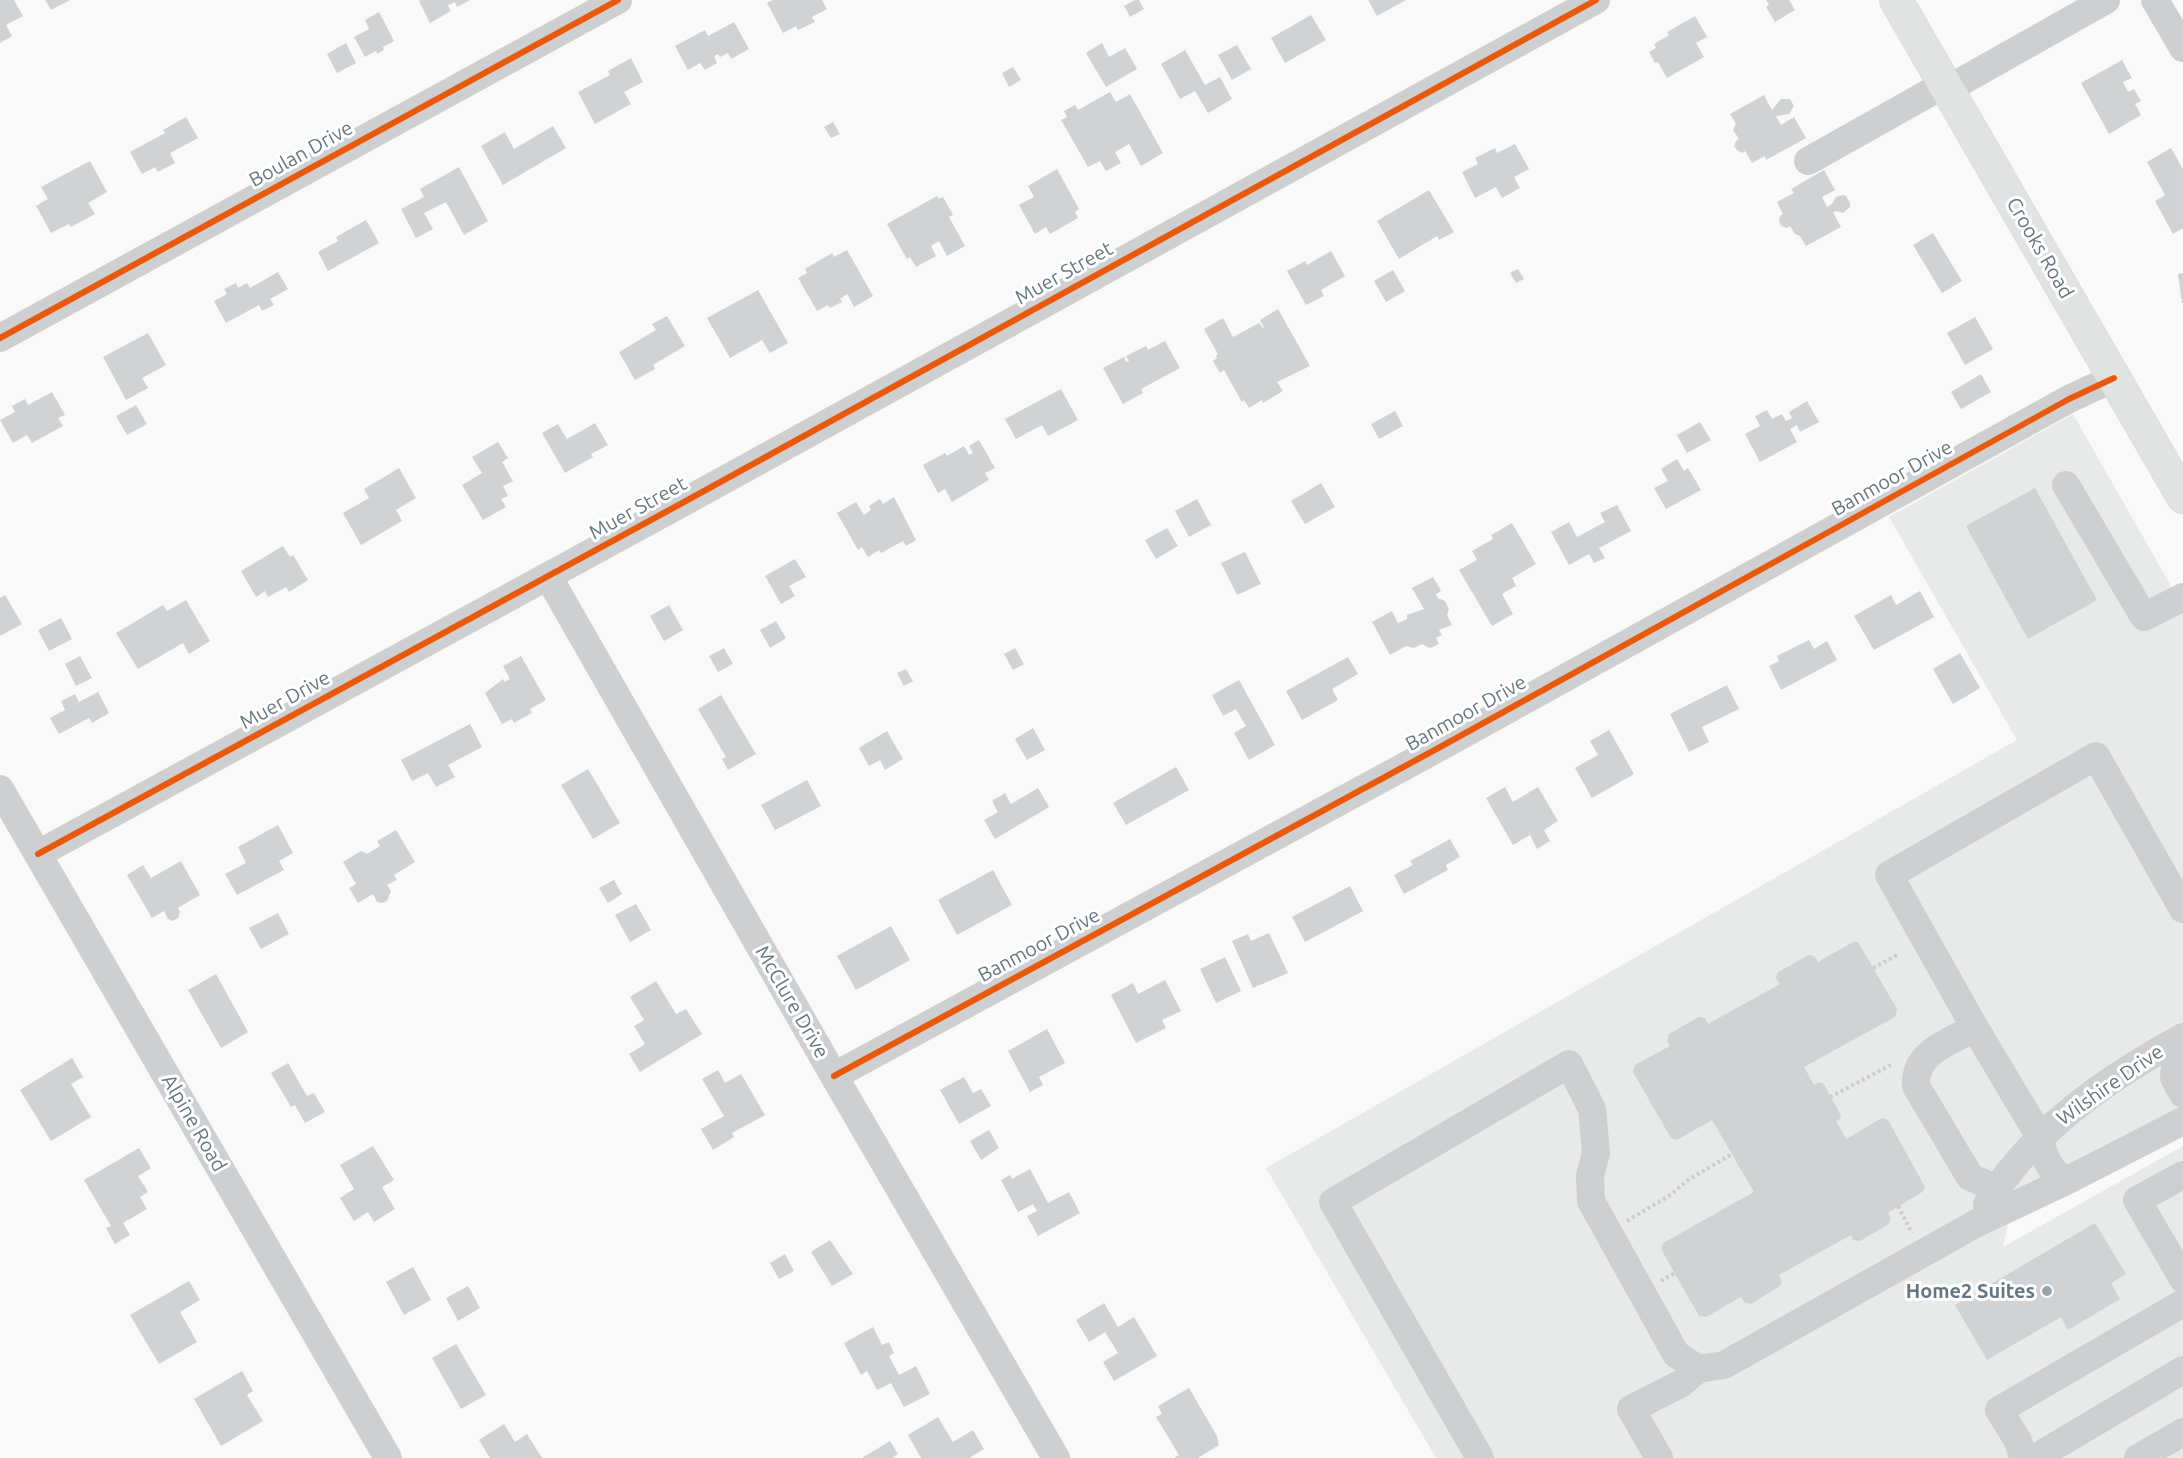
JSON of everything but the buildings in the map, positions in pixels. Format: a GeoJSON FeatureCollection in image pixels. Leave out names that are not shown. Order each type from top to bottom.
{"type":"FeatureCollection","features":[{"type":"Feature","properties":{"kind":"main road","name":"Crooks Road"},"geometry":{"type":"LineString","coordinates":[[1896,0],[2183,497]]}},
{"type":"Feature","properties":{"kind":"street","name":"Boulan Drive"},"geometry":{"type":"LineString","coordinates":[[0,338],[618,0]]}},
{"type":"Feature","properties":{"kind":"street","name":"Muer Street"},"geometry":{"type":"LineString","coordinates":[[548,576],[1596,0]]}},
{"type":"Feature","properties":{"kind":"street"},"geometry":{"type":"LineString","coordinates":[[1808,160],[2106,0]]}},
{"type":"Feature","properties":{"kind":"street"},"geometry":{"type":"LineString","coordinates":[[2155,0],[2183,48]]}},
{"type":"Feature","properties":{"kind":"street","name":"Banmoor Drive"},"geometry":{"type":"LineString","coordinates":[[834,1076],[1442,746],[2058,405],[2114,378]]}},
{"type":"Feature","properties":{"kind":"street"},"geometry":{"type":"LineString","coordinates":[[2066,485],[2144,617],[2183,597]]}},
{"type":"Feature","properties":{"kind":"street","name":"Muer Drive"},"geometry":{"type":"LineString","coordinates":[[38,854],[548,576]]}},
{"type":"Feature","properties":{"kind":"street","name":"McClure Drive"},"geometry":{"type":"LineString","coordinates":[[548,576],[1056,1458]]}},
{"type":"Feature","properties":{"kind":"street"},"geometry":{"type":"LineString","coordinates":[[2040,1137],[1975,1028],[1889,875],[2096,756],[2183,909]]}},
{"type":"Feature","properties":{"kind":"street","name":"Alpine Road"},"geometry":{"type":"LineString","coordinates":[[0,789],[388,1458]]}},
{"type":"Feature","properties":{"kind":"street"},"geometry":{"type":"LineString","coordinates":[[1975,1028],[1929,1053],[1916,1073],[1916,1086],[1970,1178],[1995,1188]]}},
{"type":"Feature","properties":{"kind":"street","name":"Wilshire Drive"},"geometry":{"type":"LineString","coordinates":[[1975,1224],[1995,1188],[2058,1120],[2106,1084],[2183,1037]]}},
{"type":"Feature","properties":{"kind":"street","name":"Wilshire Drive"},"geometry":{"type":"LineString","coordinates":[[2183,1056],[2176,1061],[2174,1078],[2183,1094]]}},
{"type":"Feature","properties":{"kind":"street"},"geometry":{"type":"LineString","coordinates":[[1480,1458],[1333,1202],[1569,1064],[1592,1109],[1596,1153],[1590,1176],[1592,1201],[1676,1354],[1698,1370]]}},
{"type":"Feature","properties":{"kind":"street"},"geometry":{"type":"LineString","coordinates":[[1659,1458],[1631,1409],[1682,1383],[1698,1370],[1724,1365],[1975,1224],[2183,1122]]}},
{"type":"Feature","properties":{"kind":"street","name":"Wilshire Drive"},"geometry":{"type":"LineString","coordinates":[[2040,1137],[2043,1154],[2055,1174],[2066,1181]]}},
{"type":"Feature","properties":{"kind":"street"},"geometry":{"type":"LineString","coordinates":[[2183,1175],[2137,1200],[2183,1279]]}},
{"type":"Feature","properties":{"kind":"street"},"geometry":{"type":"LineString","coordinates":[[2023,1458],[2018,1441],[1999,1410],[2183,1303]]}},
{"type":"Feature","properties":{"kind":"street"},"geometry":{"type":"LineString","coordinates":[[2035,1458],[2183,1370]]}},
{"type":"Feature","properties":{"kind":"street"},"geometry":{"type":"LineString","coordinates":[[2138,1458],[2183,1432]]}},
{"type":"Feature","properties":{"kind":"path"},"geometry":{"type":"LineString","coordinates":[[1873,968],[1899,954]]}},
{"type":"Feature","properties":{"kind":"path"},"geometry":{"type":"LineString","coordinates":[[1830,1097],[1891,1065]]}},
{"type":"Feature","properties":{"kind":"path"},"geometry":{"type":"LineString","coordinates":[[1619,1221],[1627,1221],[1669,1196],[1688,1180],[1732,1155]]}},
{"type":"Feature","properties":{"kind":"path"},"geometry":{"type":"LineString","coordinates":[[1898,1206],[1917,1241]]}},
{"type":"Feature","properties":{"kind":"shaded area"},"geometry":{"type":"Polygon","coordinates":[[[2073,414],[2183,607],[2183,1107],[2015,1191],[2003,1247],[2183,1146],[2183,1458],[1436,1458],[1266,1168],[2017,740],[1889,517],[2073,414]]]}},
{"type":"Feature","properties":{"kind":"cycle path"},"geometry":{"type":"LineString","coordinates":[[0,338],[618,0]]}},
{"type":"Feature","properties":{"kind":"cycle path"},"geometry":{"type":"LineString","coordinates":[[38,854],[684,502],[1596,0]]}},
{"type":"Feature","properties":{"kind":"cycle path"},"geometry":{"type":"LineString","coordinates":[[834,1076],[1442,746],[2069,399],[2114,378]]}},
{"type":"Feature","properties":{"kind":"place","name":"Home2 Suites"},"geometry":{"type":"Point","coordinates":[2047,1291]}}]}
